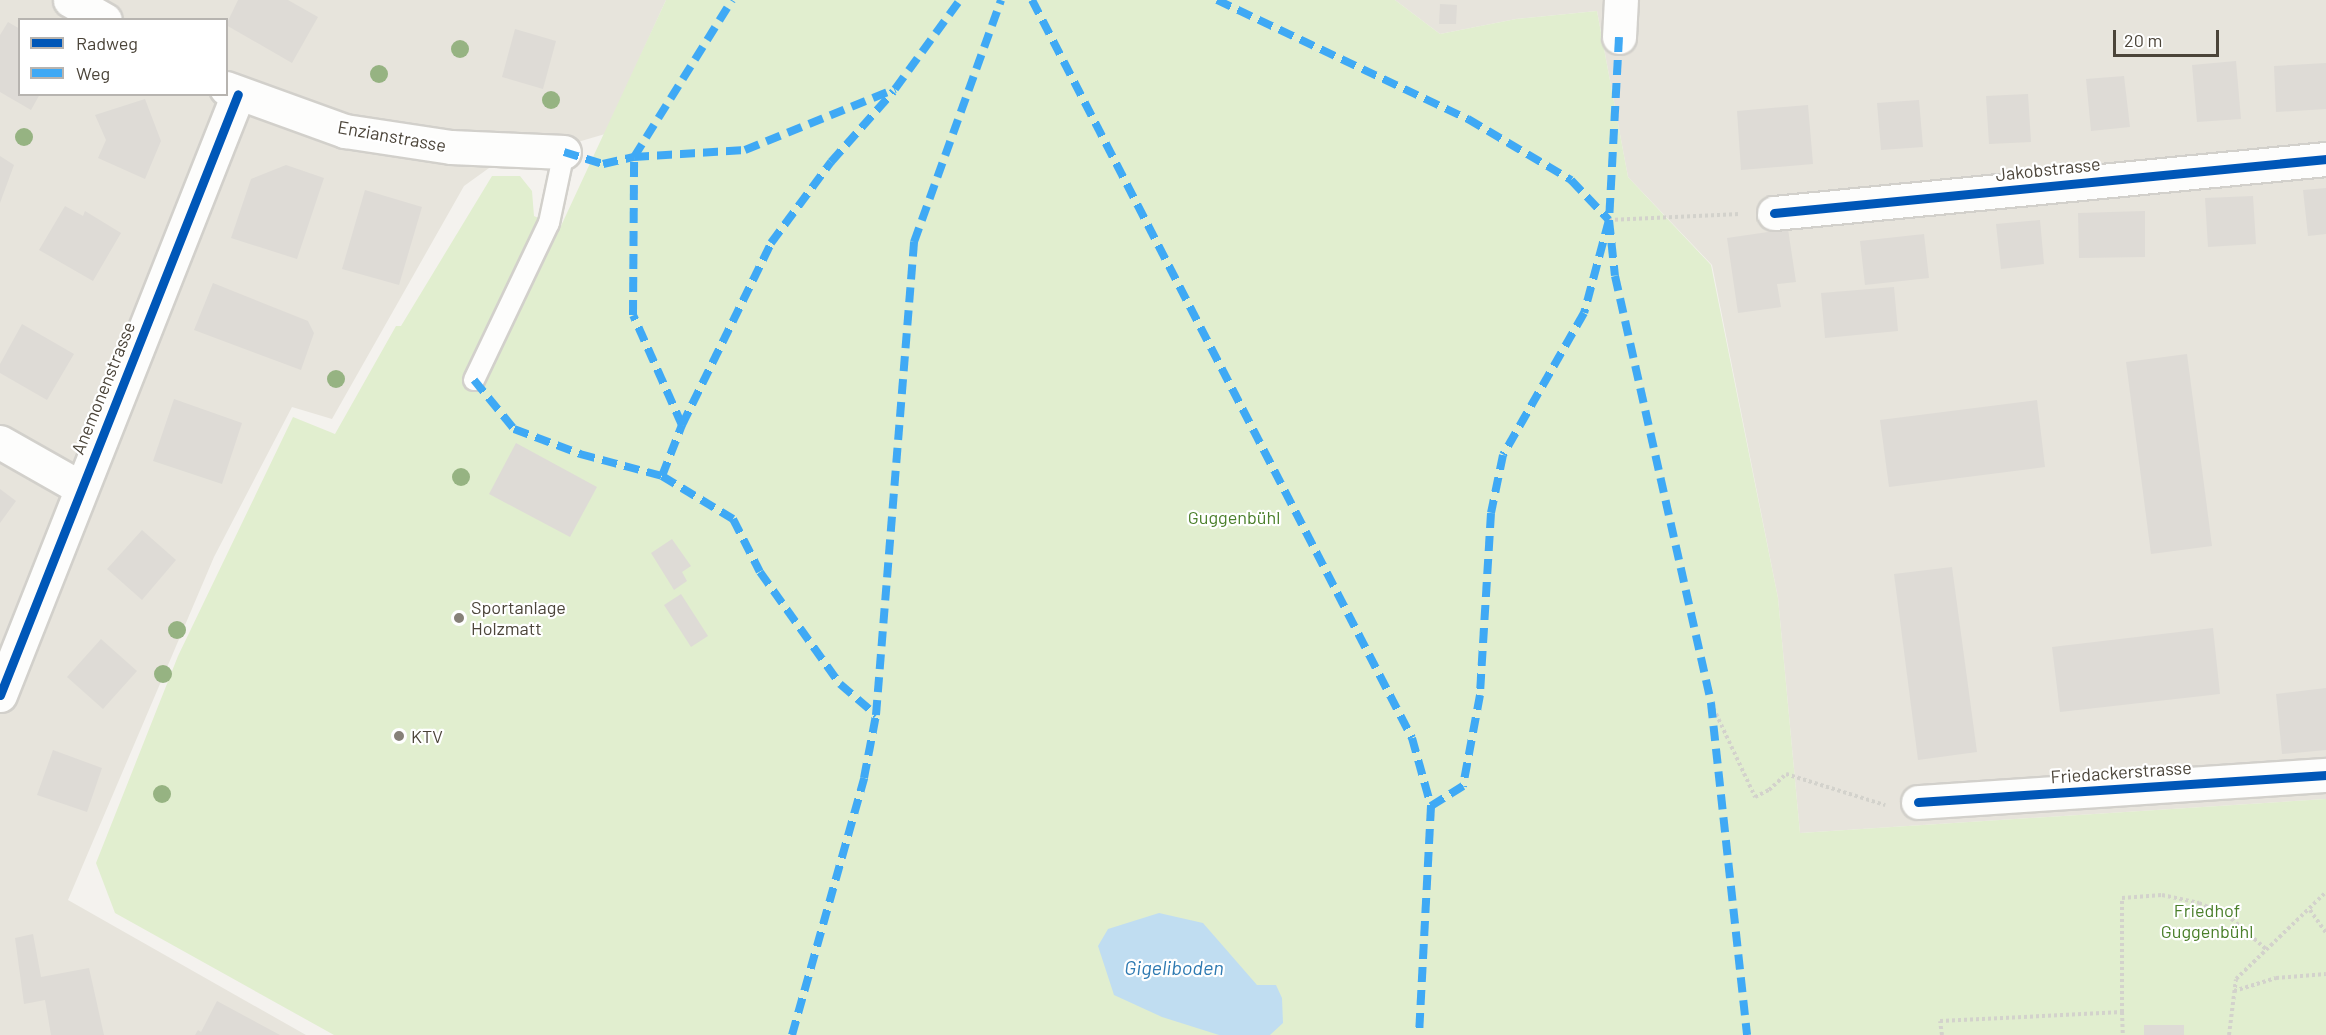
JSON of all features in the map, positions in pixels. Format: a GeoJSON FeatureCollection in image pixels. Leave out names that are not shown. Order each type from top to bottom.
{"type":"FeatureCollection","features":[{"type":"Feature","properties":{"kind":"street"},"geometry":{"type":"LineString","coordinates":[[70,0],[102,18]]}},
{"type":"Feature","properties":{"kind":"street"},"geometry":{"type":"LineString","coordinates":[[1619,37],[1621,0]]}},
{"type":"Feature","properties":{"kind":"street","name":"Enzianstrasse"},"geometry":{"type":"LineString","coordinates":[[232,91],[345,131],[451,147],[564,152]]}},
{"type":"Feature","properties":{"kind":"street","name":"Anemonenstrasse"},"geometry":{"type":"LineString","coordinates":[[0,695],[232,91]]}},
{"type":"Feature","properties":{"kind":"street","name":"Jakobstrasse"},"geometry":{"type":"LineString","coordinates":[[1774,213],[2326,159]]}},
{"type":"Feature","properties":{"kind":"street"},"geometry":{"type":"LineString","coordinates":[[0,442],[81,488]]}},
{"type":"Feature","properties":{"kind":"street","name":"Friedackerstrasse"},"geometry":{"type":"LineString","coordinates":[[1918,802],[2326,775]]}},
{"type":"Feature","properties":{"kind":"lane"},"geometry":{"type":"LineString","coordinates":[[474,380],[549,223],[564,152]]}},
{"type":"Feature","properties":{"kind":"path"},"geometry":{"type":"LineString","coordinates":[[1609,220],[1774,213]]}},
{"type":"Feature","properties":{"kind":"path"},"geometry":{"type":"LineString","coordinates":[[1711,703],[1755,797],[1769,790],[1786,774],[1884,805],[1918,802]]}},
{"type":"Feature","properties":{"kind":"path"},"geometry":{"type":"LineString","coordinates":[[2229,1035],[2236,979],[2310,910],[2326,892]]}},
{"type":"Feature","properties":{"kind":"path"},"geometry":{"type":"LineString","coordinates":[[2123,1035],[2122,898],[2162,895],[2199,903],[2228,915],[2266,949]]}},
{"type":"Feature","properties":{"kind":"path"},"geometry":{"type":"LineString","coordinates":[[2310,910],[2326,933]]}},
{"type":"Feature","properties":{"kind":"path"},"geometry":{"type":"LineString","coordinates":[[2234,991],[2276,978],[2326,974]]}},
{"type":"Feature","properties":{"kind":"path"},"geometry":{"type":"LineString","coordinates":[[1942,1035],[1940,1021],[2122,1012]]}},
{"type":"Feature","properties":{"kind":"shaded area"},"geometry":{"type":"Polygon","coordinates":[[[0,0],[666,0],[605,134],[489,168],[464,186],[332,419],[292,407],[214,557],[68,900],[306,1035],[0,1035],[0,0]]]}},
{"type":"Feature","properties":{"kind":"shaded area"},"geometry":{"type":"Polygon","coordinates":[[[1395,0],[2326,0],[2326,799],[1800,833],[1778,598],[1712,265],[1628,177],[1597,11],[1516,19],[1440,34],[1395,0]]]}},
{"type":"Feature","properties":{"kind":"green space","name":"Guggenbühl"},"geometry":{"type":"Polygon","coordinates":[[[666,0],[1395,0],[1440,34],[1516,19],[1597,11],[1628,177],[1711,265],[1778,598],[1800,833],[2326,799],[2326,1035],[334,1035],[115,913],[96,863],[178,656],[293,417],[335,434],[396,326],[401,326],[492,176],[520,176],[532,191],[534,216],[560,228],[666,0]]]}},
{"type":"Feature","properties":{"kind":"water","name":"Gigeliboden"},"geometry":{"type":"Polygon","coordinates":[[[1159,913],[1203,923],[1257,985],[1276,985],[1282,998],[1283,1023],[1270,1035],[1219,1035],[1162,1017],[1114,995],[1098,946],[1108,929],[1159,913]]]}},
{"type":"Feature","properties":{"kind":"building"},"geometry":{"type":"Polygon","coordinates":[[[238,0],[288,0],[318,17],[292,63],[228,26],[228,21],[238,0]]]}},
{"type":"Feature","properties":{"kind":"building"},"geometry":{"type":"Polygon","coordinates":[[[1440,4],[1457,5],[1456,24],[1439,24],[1440,4]]]}},
{"type":"Feature","properties":{"kind":"building"},"geometry":{"type":"Polygon","coordinates":[[[8,22],[18,28],[18,96],[39,96],[31,110],[0,92],[0,35],[8,22]]]}},
{"type":"Feature","properties":{"kind":"building"},"geometry":{"type":"Polygon","coordinates":[[[515,29],[556,41],[543,89],[502,77],[515,29]]]}},
{"type":"Feature","properties":{"kind":"building"},"geometry":{"type":"Polygon","coordinates":[[[2236,61],[2241,119],[2197,122],[2192,65],[2236,61]]]}},
{"type":"Feature","properties":{"kind":"building"},"geometry":{"type":"Polygon","coordinates":[[[2326,63],[2326,109],[2276,112],[2274,66],[2326,63]]]}},
{"type":"Feature","properties":{"kind":"building"},"geometry":{"type":"Polygon","coordinates":[[[2124,76],[2130,127],[2091,131],[2086,79],[2124,76]]]}},
{"type":"Feature","properties":{"kind":"building"},"geometry":{"type":"Polygon","coordinates":[[[2028,94],[2031,142],[1989,144],[1986,96],[2028,94]]]}},
{"type":"Feature","properties":{"kind":"building"},"geometry":{"type":"Polygon","coordinates":[[[145,99],[161,141],[145,179],[98,158],[106,140],[95,115],[145,99]]]}},
{"type":"Feature","properties":{"kind":"building"},"geometry":{"type":"Polygon","coordinates":[[[1919,100],[1923,147],[1881,150],[1877,103],[1919,100]]]}},
{"type":"Feature","properties":{"kind":"building"},"geometry":{"type":"Polygon","coordinates":[[[1808,105],[1813,164],[1741,170],[1737,111],[1808,105]]]}},
{"type":"Feature","properties":{"kind":"building"},"geometry":{"type":"Polygon","coordinates":[[[0,156],[14,165],[0,203],[0,156]]]}},
{"type":"Feature","properties":{"kind":"building"},"geometry":{"type":"Polygon","coordinates":[[[286,165],[324,178],[297,259],[231,238],[251,179],[286,165]]]}},
{"type":"Feature","properties":{"kind":"building"},"geometry":{"type":"Polygon","coordinates":[[[2326,188],[2326,234],[2308,236],[2303,190],[2326,188]]]}},
{"type":"Feature","properties":{"kind":"building"},"geometry":{"type":"Polygon","coordinates":[[[365,190],[422,207],[399,285],[342,269],[365,190]]]}},
{"type":"Feature","properties":{"kind":"building"},"geometry":{"type":"Polygon","coordinates":[[[2253,196],[2256,244],[2208,247],[2205,198],[2253,196]]]}},
{"type":"Feature","properties":{"kind":"building"},"geometry":{"type":"Polygon","coordinates":[[[65,206],[83,216],[85,211],[121,233],[93,281],[39,250],[65,206]]]}},
{"type":"Feature","properties":{"kind":"building"},"geometry":{"type":"Polygon","coordinates":[[[2145,211],[2145,257],[2079,258],[2078,213],[2145,211]]]}},
{"type":"Feature","properties":{"kind":"building"},"geometry":{"type":"Polygon","coordinates":[[[2040,220],[2044,264],[2001,269],[1996,224],[2040,220]]]}},
{"type":"Feature","properties":{"kind":"building"},"geometry":{"type":"Polygon","coordinates":[[[1788,229],[1796,282],[1777,284],[1781,307],[1738,313],[1727,238],[1788,229]]]}},
{"type":"Feature","properties":{"kind":"building"},"geometry":{"type":"Polygon","coordinates":[[[1924,234],[1929,278],[1865,285],[1860,241],[1924,234]]]}},
{"type":"Feature","properties":{"kind":"building"},"geometry":{"type":"Polygon","coordinates":[[[213,283],[308,321],[314,333],[301,370],[194,330],[213,283]]]}},
{"type":"Feature","properties":{"kind":"building"},"geometry":{"type":"Polygon","coordinates":[[[1894,287],[1898,331],[1825,338],[1821,293],[1894,287]]]}},
{"type":"Feature","properties":{"kind":"building"},"geometry":{"type":"Polygon","coordinates":[[[22,324],[74,354],[47,400],[0,373],[0,364],[22,324]]]}},
{"type":"Feature","properties":{"kind":"building"},"geometry":{"type":"Polygon","coordinates":[[[2187,354],[2212,546],[2151,554],[2126,362],[2187,354]]]}},
{"type":"Feature","properties":{"kind":"building"},"geometry":{"type":"Polygon","coordinates":[[[174,399],[242,423],[222,484],[153,461],[174,399]]]}},
{"type":"Feature","properties":{"kind":"building"},"geometry":{"type":"Polygon","coordinates":[[[2037,400],[2045,467],[1889,487],[1880,420],[2037,400]]]}},
{"type":"Feature","properties":{"kind":"building"},"geometry":{"type":"Polygon","coordinates":[[[516,443],[597,487],[570,537],[489,494],[516,443]]]}},
{"type":"Feature","properties":{"kind":"building"},"geometry":{"type":"Polygon","coordinates":[[[0,489],[16,501],[0,523],[0,489]]]}},
{"type":"Feature","properties":{"kind":"building"},"geometry":{"type":"Polygon","coordinates":[[[142,530],[176,560],[142,600],[107,569],[142,530]]]}},
{"type":"Feature","properties":{"kind":"building"},"geometry":{"type":"Polygon","coordinates":[[[672,539],[691,566],[682,572],[687,581],[674,590],[651,553],[672,539]]]}},
{"type":"Feature","properties":{"kind":"building"},"geometry":{"type":"Polygon","coordinates":[[[1952,567],[1977,752],[1918,760],[1894,574],[1952,567]]]}},
{"type":"Feature","properties":{"kind":"building"},"geometry":{"type":"Polygon","coordinates":[[[681,594],[708,636],[691,647],[664,605],[681,594]]]}},
{"type":"Feature","properties":{"kind":"building"},"geometry":{"type":"Polygon","coordinates":[[[2213,628],[2220,694],[2060,712],[2052,647],[2213,628]]]}},
{"type":"Feature","properties":{"kind":"building"},"geometry":{"type":"Polygon","coordinates":[[[101,639],[137,671],[103,709],[67,677],[101,639]]]}},
{"type":"Feature","properties":{"kind":"building"},"geometry":{"type":"Polygon","coordinates":[[[2326,688],[2326,750],[2282,754],[2276,694],[2326,688]]]}},
{"type":"Feature","properties":{"kind":"building"},"geometry":{"type":"Polygon","coordinates":[[[53,750],[102,768],[87,812],[37,795],[53,750]]]}},
{"type":"Feature","properties":{"kind":"building"},"geometry":{"type":"Polygon","coordinates":[[[33,934],[41,977],[89,968],[104,1035],[51,1035],[45,1000],[24,1004],[15,938],[33,934]]]}},
{"type":"Feature","properties":{"kind":"building"},"geometry":{"type":"Polygon","coordinates":[[[217,1001],[280,1035],[195,1035],[198,1030],[201,1032],[217,1001]]]}},
{"type":"Feature","properties":{"kind":"building"},"geometry":{"type":"Polygon","coordinates":[[[2144,1025],[2184,1025],[2184,1035],[2144,1035],[2144,1025]]]}},
{"type":"Feature","properties":{"kind":"marked path"},"geometry":{"type":"LineString","coordinates":[[682,425],[633,315],[634,157],[732,0]]}},
{"type":"Feature","properties":{"kind":"marked path"},"geometry":{"type":"LineString","coordinates":[[564,152],[603,164],[634,157],[745,150],[895,89],[960,0]]}},
{"type":"Feature","properties":{"kind":"marked path"},"geometry":{"type":"LineString","coordinates":[[792,1035],[864,778],[876,715],[914,242],[1001,0]]}},
{"type":"Feature","properties":{"kind":"marked path"},"geometry":{"type":"LineString","coordinates":[[1032,0],[1412,738],[1431,806],[1419,1035]]}},
{"type":"Feature","properties":{"kind":"marked path"},"geometry":{"type":"LineString","coordinates":[[1217,0],[1468,119],[1571,180],[1609,220],[1584,313],[1503,455],[1491,513],[1480,695],[1463,786],[1431,806]]}},
{"type":"Feature","properties":{"kind":"marked path"},"geometry":{"type":"LineString","coordinates":[[1619,37],[1609,220],[1615,276],[1711,703],[1747,1035]]}},
{"type":"Feature","properties":{"kind":"marked path"},"geometry":{"type":"LineString","coordinates":[[662,476],[682,425],[771,243],[831,162],[893,92]]}},
{"type":"Feature","properties":{"kind":"marked path"},"geometry":{"type":"LineString","coordinates":[[474,380],[514,429],[580,454],[662,476],[733,519],[760,572],[840,684],[876,715]]}},
{"type":"Feature","properties":{"kind":"cycle path"},"geometry":{"type":"LineString","coordinates":[[0,695],[238,94]]}},
{"type":"Feature","properties":{"kind":"cycle path"},"geometry":{"type":"LineString","coordinates":[[1774,213],[2326,159]]}},
{"type":"Feature","properties":{"kind":"cycle path"},"geometry":{"type":"LineString","coordinates":[[1918,802],[2326,775]]}},
{"type":"Feature","properties":{"kind":"place","name":"Sportanlage Holzmatt"},"geometry":{"type":"Point","coordinates":[459,618]}},
{"type":"Feature","properties":{"kind":"place","name":"KTV"},"geometry":{"type":"Point","coordinates":[399,736]}},
{"type":"Feature","properties":{"kind":"park label","name":"Friedhof Guggenbühl"},"geometry":{"type":"Point","coordinates":[2207,921]}}]}
